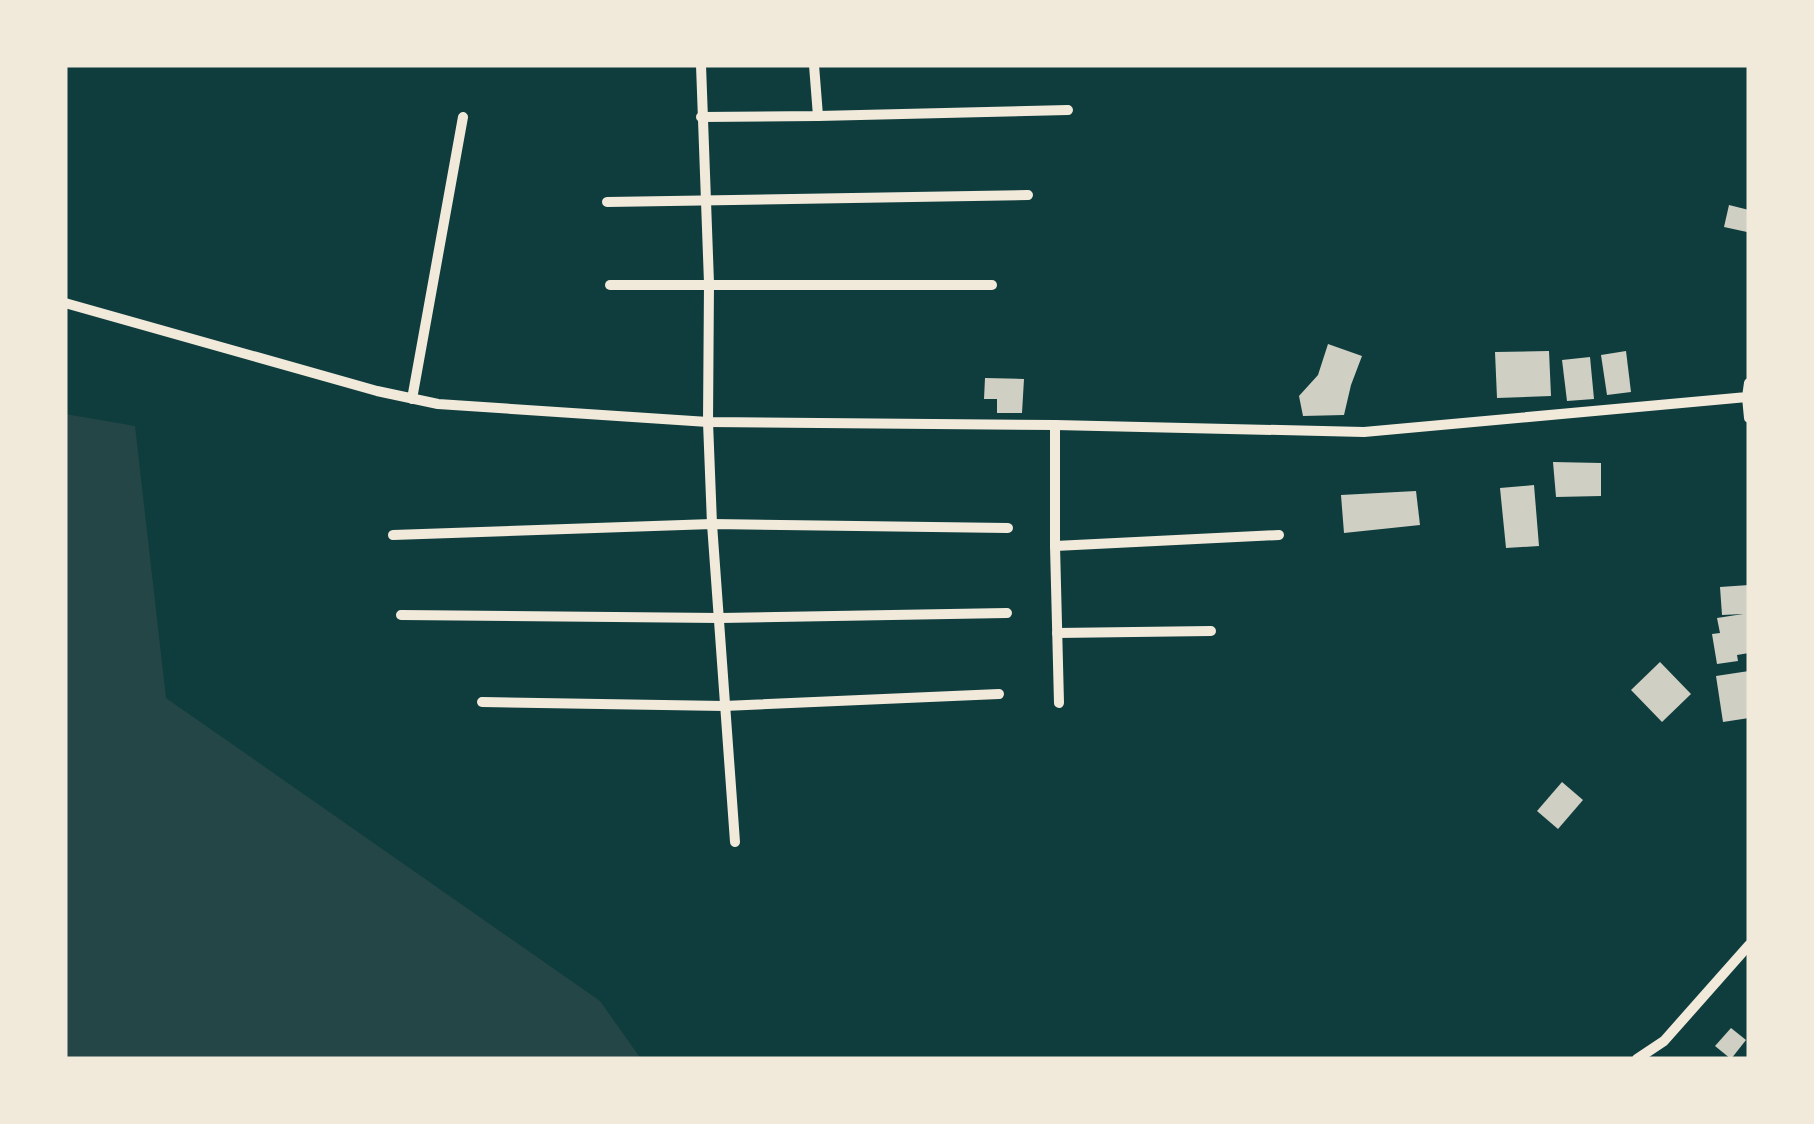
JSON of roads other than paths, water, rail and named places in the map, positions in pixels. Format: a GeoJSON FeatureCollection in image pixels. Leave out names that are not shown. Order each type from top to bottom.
{"type":"FeatureCollection","features":[{"type":"Feature","properties":{"kind":"street"},"geometry":{"type":"LineString","coordinates":[[701,65],[712,524],[735,842]]}},
{"type":"Feature","properties":{"kind":"street"},"geometry":{"type":"LineString","coordinates":[[814,65],[818,116]]}},
{"type":"Feature","properties":{"kind":"street"},"geometry":{"type":"LineString","coordinates":[[702,117],[1068,110]]}},
{"type":"Feature","properties":{"kind":"street"},"geometry":{"type":"LineString","coordinates":[[412,398],[463,117]]}},
{"type":"Feature","properties":{"kind":"street"},"geometry":{"type":"LineString","coordinates":[[608,202],[1028,194]]}},
{"type":"Feature","properties":{"kind":"street"},"geometry":{"type":"LineString","coordinates":[[610,284],[992,285]]}},
{"type":"Feature","properties":{"kind":"street"},"geometry":{"type":"LineString","coordinates":[[65,303],[377,391],[438,404],[708,422],[1364,432],[1747,397]]}},
{"type":"Feature","properties":{"kind":"street"},"geometry":{"type":"LineString","coordinates":[[1749,383],[1749,418]]}},
{"type":"Feature","properties":{"kind":"street"},"geometry":{"type":"LineString","coordinates":[[1055,425],[1059,703]]}},
{"type":"Feature","properties":{"kind":"street"},"geometry":{"type":"LineString","coordinates":[[393,534],[712,524],[1008,528]]}},
{"type":"Feature","properties":{"kind":"street"},"geometry":{"type":"LineString","coordinates":[[1055,546],[1278,535]]}},
{"type":"Feature","properties":{"kind":"street"},"geometry":{"type":"LineString","coordinates":[[400,615],[720,618],[1006,613]]}},
{"type":"Feature","properties":{"kind":"street"},"geometry":{"type":"LineString","coordinates":[[1057,633],[1211,631]]}},
{"type":"Feature","properties":{"kind":"street"},"geometry":{"type":"LineString","coordinates":[[482,702],[724,706],[999,694]]}},
{"type":"Feature","properties":{"kind":"street"},"geometry":{"type":"LineString","coordinates":[[1637,1059],[1664,1041],[1749,944]]}}]}
